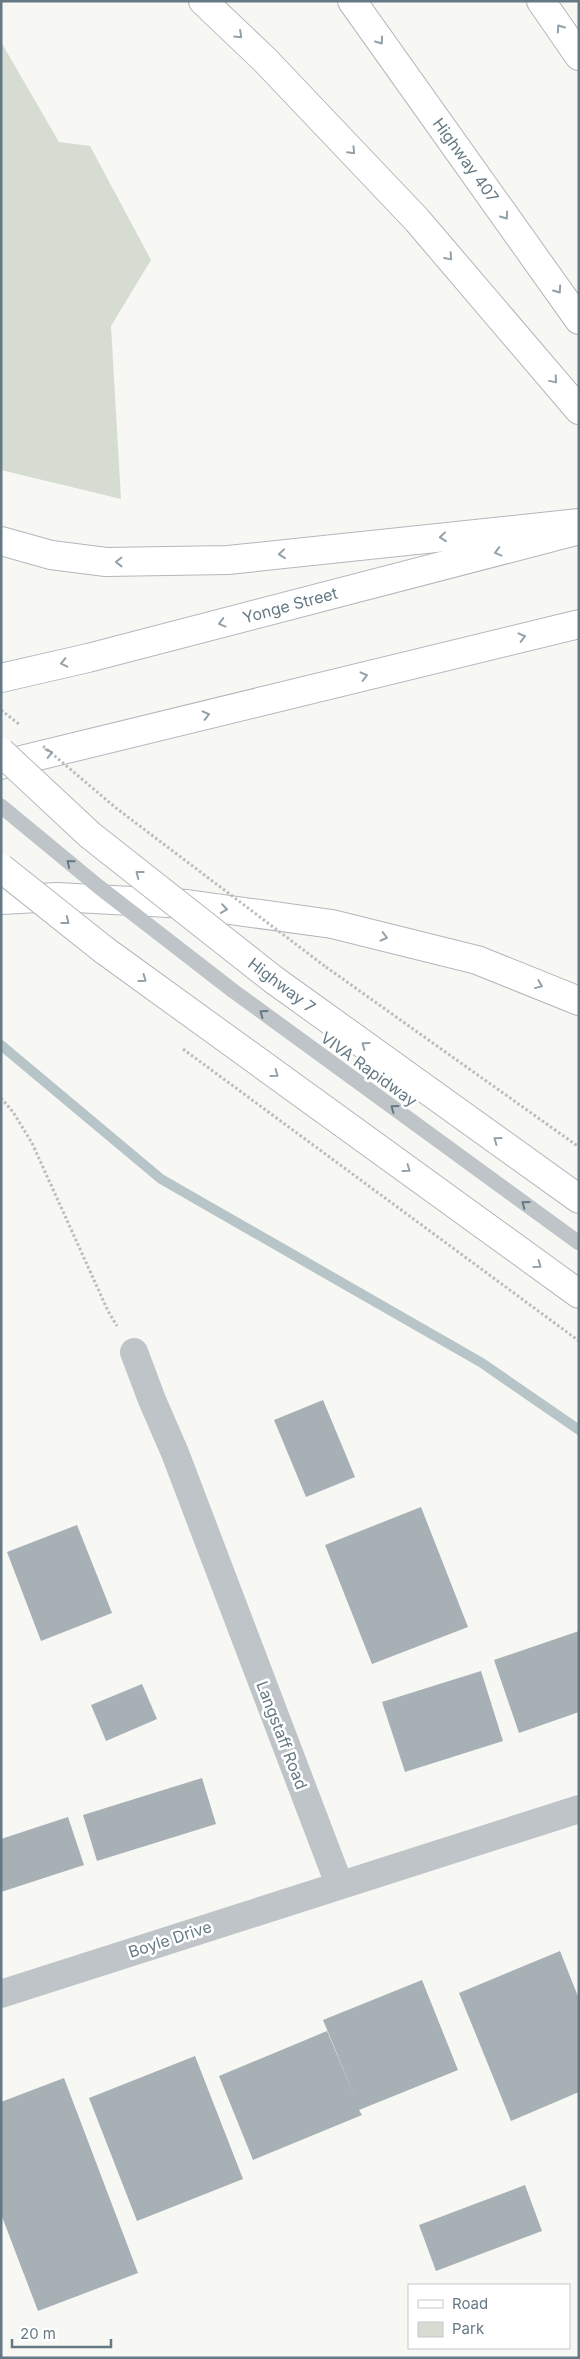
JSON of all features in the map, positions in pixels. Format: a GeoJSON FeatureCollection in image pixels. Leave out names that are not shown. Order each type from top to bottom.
{"type":"FeatureCollection","features":[{"type":"Feature","properties":{"kind":"main road"},"geometry":{"type":"LineString","coordinates":[[203,1],[265,60],[417,220],[579,410]]}},
{"type":"Feature","properties":{"kind":"main road","name":"Highway 407"},"geometry":{"type":"LineString","coordinates":[[352,1],[579,320]]}},
{"type":"Feature","properties":{"kind":"main road"},"geometry":{"type":"LineString","coordinates":[[541,1],[579,56]]}},
{"type":"Feature","properties":{"kind":"main road"},"geometry":{"type":"LineString","coordinates":[[1,541],[51,555],[106,562],[228,560],[579,523]]}},
{"type":"Feature","properties":{"kind":"main road","name":"Yonge Street"},"geometry":{"type":"LineString","coordinates":[[1,678],[88,658],[579,530]]}},
{"type":"Feature","properties":{"kind":"main road"},"geometry":{"type":"LineString","coordinates":[[1,765],[579,624]]}},
{"type":"Feature","properties":{"kind":"main road","name":"Highway 7"},"geometry":{"type":"LineString","coordinates":[[1,752],[90,835],[274,980],[579,1199]]}},
{"type":"Feature","properties":{"kind":"main road"},"geometry":{"type":"LineString","coordinates":[[1,868],[104,950],[579,1294]]}},
{"type":"Feature","properties":{"kind":"main road"},"geometry":{"type":"LineString","coordinates":[[1,900],[57,897],[187,904],[332,924],[477,960],[579,1001]]}},
{"type":"Feature","properties":{"kind":"street","name":"Langstaff Road"},"geometry":{"type":"LineString","coordinates":[[134,1352],[152,1400],[176,1453],[339,1884]]}},
{"type":"Feature","properties":{"kind":"street"},"geometry":{"type":"LineString","coordinates":[[339,1884],[579,1809]]}},
{"type":"Feature","properties":{"kind":"street","name":"Boyle Drive"},"geometry":{"type":"LineString","coordinates":[[1,1994],[339,1884]]}},
{"type":"Feature","properties":{"kind":"lane","name":"VIVA Rapidway"},"geometry":{"type":"LineString","coordinates":[[1,806],[99,887],[232,990],[579,1243]]}},
{"type":"Feature","properties":{"kind":"path"},"geometry":{"type":"LineString","coordinates":[[1,710],[23,728]]}},
{"type":"Feature","properties":{"kind":"path"},"geometry":{"type":"LineString","coordinates":[[37,740],[116,808],[326,967],[579,1147]]}},
{"type":"Feature","properties":{"kind":"path"},"geometry":{"type":"LineString","coordinates":[[179,1046],[579,1341]]}},
{"type":"Feature","properties":{"kind":"path"},"geometry":{"type":"LineString","coordinates":[[1,1098],[14,1112],[32,1143],[108,1311],[134,1352]]}},
{"type":"Feature","properties":{"kind":"green space"},"geometry":{"type":"Polygon","coordinates":[[[1,42],[59,142],[90,146],[151,260],[111,326],[121,499],[1,470],[1,42]]]}},
{"type":"Feature","properties":{"kind":"building"},"geometry":{"type":"Polygon","coordinates":[[[323,1400],[355,1477],[306,1497],[274,1420],[323,1400]]]}},
{"type":"Feature","properties":{"kind":"building"},"geometry":{"type":"Polygon","coordinates":[[[421,1507],[468,1627],[372,1664],[325,1545],[421,1507]]]}},
{"type":"Feature","properties":{"kind":"building"},"geometry":{"type":"Polygon","coordinates":[[[77,1525],[112,1613],[41,1641],[7,1552],[77,1525]]]}},
{"type":"Feature","properties":{"kind":"building"},"geometry":{"type":"Polygon","coordinates":[[[579,1631],[579,1712],[519,1733],[494,1660],[579,1631]]]}},
{"type":"Feature","properties":{"kind":"building"},"geometry":{"type":"Polygon","coordinates":[[[481,1671],[503,1741],[405,1772],[382,1702],[481,1671]]]}},
{"type":"Feature","properties":{"kind":"building"},"geometry":{"type":"Polygon","coordinates":[[[142,1684],[157,1719],[106,1741],[91,1705],[142,1684]]]}},
{"type":"Feature","properties":{"kind":"building"},"geometry":{"type":"Polygon","coordinates":[[[202,1778],[216,1824],[97,1861],[83,1815],[202,1778]]]}},
{"type":"Feature","properties":{"kind":"building"},"geometry":{"type":"Polygon","coordinates":[[[68,1817],[84,1865],[1,1892],[1,1839],[68,1817]]]}},
{"type":"Feature","properties":{"kind":"building"},"geometry":{"type":"Polygon","coordinates":[[[560,1951],[579,1999],[579,2092],[511,2121],[459,1993],[560,1951]]]}},
{"type":"Feature","properties":{"kind":"building"},"geometry":{"type":"Polygon","coordinates":[[[422,1980],[458,2070],[359,2110],[362,2115],[253,2160],[219,2076],[327,2031],[357,2102],[323,2020],[422,1980]]]}},
{"type":"Feature","properties":{"kind":"building"},"geometry":{"type":"Polygon","coordinates":[[[195,2056],[243,2179],[137,2221],[89,2098],[195,2056]]]}},
{"type":"Feature","properties":{"kind":"building"},"geometry":{"type":"Polygon","coordinates":[[[64,2078],[138,2273],[38,2311],[1,2214],[1,2102],[64,2078]]]}},
{"type":"Feature","properties":{"kind":"building"},"geometry":{"type":"Polygon","coordinates":[[[525,2185],[542,2231],[436,2271],[419,2225],[525,2185]]]}},
{"type":"Feature","properties":{"kind":"waterway"},"geometry":{"type":"LineString","coordinates":[[1,1045],[161,1179],[482,1363],[579,1430]]}}]}
